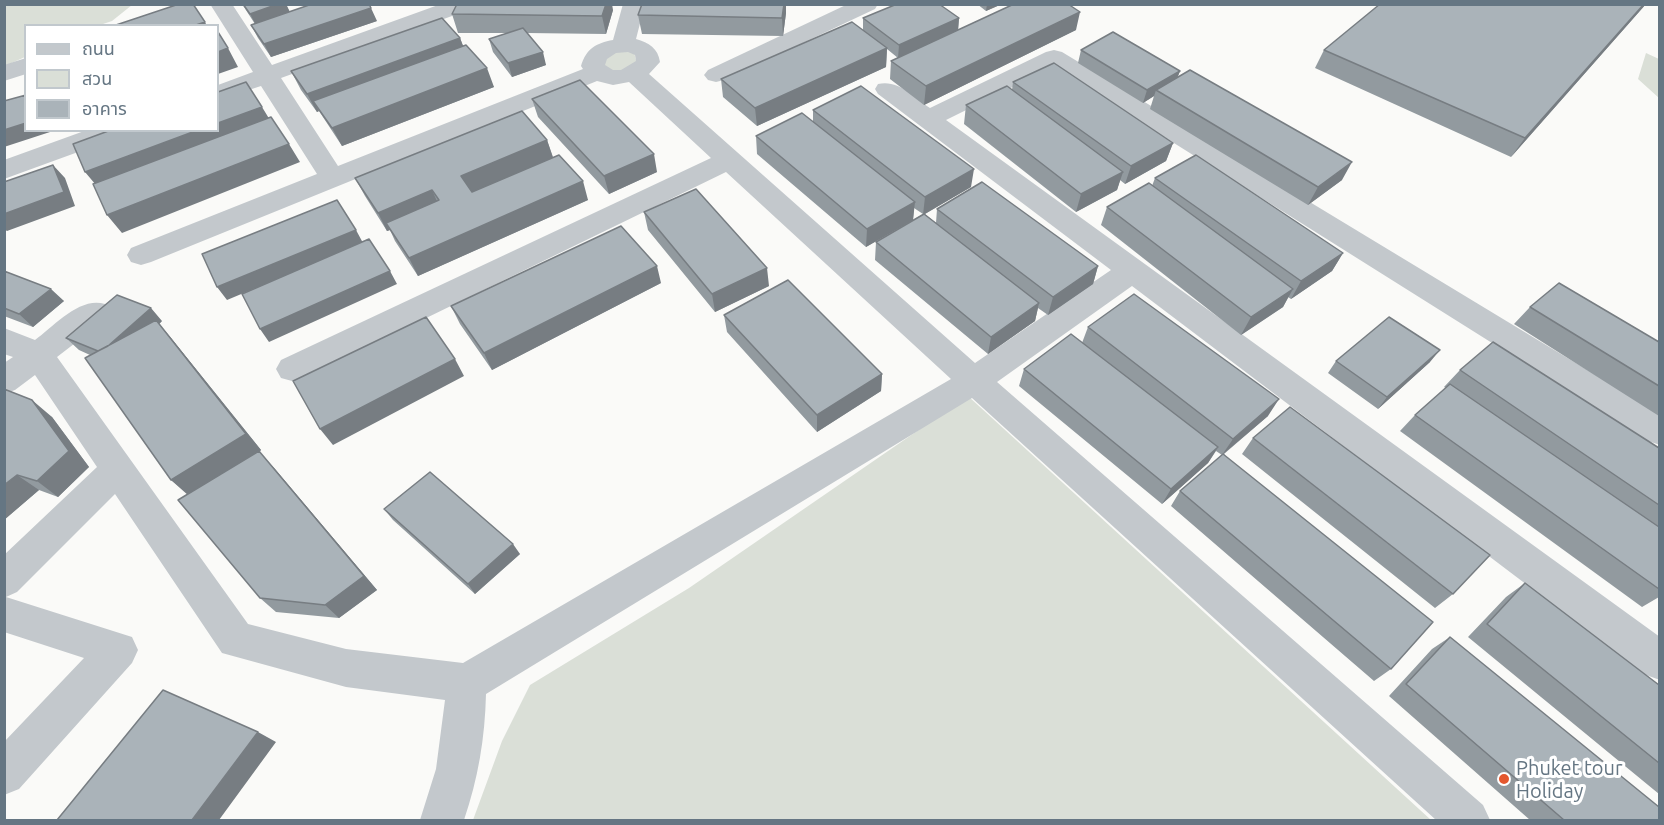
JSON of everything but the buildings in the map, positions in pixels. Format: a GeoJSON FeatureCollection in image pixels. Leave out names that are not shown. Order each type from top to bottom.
{"type":"FeatureCollection","features":[{"type":"Feature","properties":{"kind":"street"},"geometry":{"type":"LineString","coordinates":[[221,4],[333,178]]}},
{"type":"Feature","properties":{"kind":"street"},"geometry":{"type":"LineString","coordinates":[[141,255],[597,72],[610,77],[629,59],[634,4]]}},
{"type":"Feature","properties":{"kind":"street"},"geometry":{"type":"LineString","coordinates":[[716,75],[867,4]]}},
{"type":"Feature","properties":{"kind":"street"},"geometry":{"type":"LineString","coordinates":[[219,93],[455,7]]}},
{"type":"Feature","properties":{"kind":"street"},"geometry":{"type":"LineString","coordinates":[[928,119],[1054,57],[1659,431]]}},
{"type":"Feature","properties":{"kind":"street"},"geometry":{"type":"LineString","coordinates":[[629,59],[730,159],[974,381],[1468,820]]}},
{"type":"Feature","properties":{"kind":"street"},"geometry":{"type":"LineString","coordinates":[[4,74],[24,66]]}},
{"type":"Feature","properties":{"kind":"street"},"geometry":{"type":"LineString","coordinates":[[887,89],[1659,661]]}},
{"type":"Feature","properties":{"kind":"street"},"geometry":{"type":"LineString","coordinates":[[4,170],[108,132]]}},
{"type":"Feature","properties":{"kind":"street"},"geometry":{"type":"LineString","coordinates":[[292,369],[730,159]]}},
{"type":"Feature","properties":{"kind":"street"},"geometry":{"type":"LineString","coordinates":[[4,340],[38,355],[236,640],[346,668],[466,683],[974,381],[1133,270]]}},
{"type":"Feature","properties":{"kind":"street"},"geometry":{"type":"LineString","coordinates":[[4,381],[94,312]]}},
{"type":"Feature","properties":{"kind":"street"},"geometry":{"type":"LineString","coordinates":[[4,580],[118,469]]}},
{"type":"Feature","properties":{"kind":"street"},"geometry":{"type":"LineString","coordinates":[[4,614],[118,650],[4,774]]}},
{"type":"Feature","properties":{"kind":"street"},"geometry":{"type":"LineString","coordinates":[[442,820],[458,773],[465,730],[466,683]]}},
{"type":"Feature","properties":{"kind":"green space"},"geometry":{"type":"Polygon","coordinates":[[[5,5],[132,5],[112,21],[103,24],[24,24],[24,57],[5,66],[5,5]]]}},
{"type":"Feature","properties":{"kind":"green space"},"geometry":{"type":"Polygon","coordinates":[[[633,48],[638,68],[610,73],[599,58],[604,53],[633,48]]]}},
{"type":"Feature","properties":{"kind":"green space"},"geometry":{"type":"Polygon","coordinates":[[[1646,53],[1659,59],[1659,98],[1638,79],[1646,53]]]}},
{"type":"Feature","properties":{"kind":"green space"},"geometry":{"type":"Polygon","coordinates":[[[968,396],[1431,820],[473,820],[502,741],[530,685],[689,588],[968,396]]]}},
{"type":"Feature","properties":{"kind":"place","name":"Phuket tour Holiday"},"geometry":{"type":"Point","coordinates":[1504,779]}}]}
